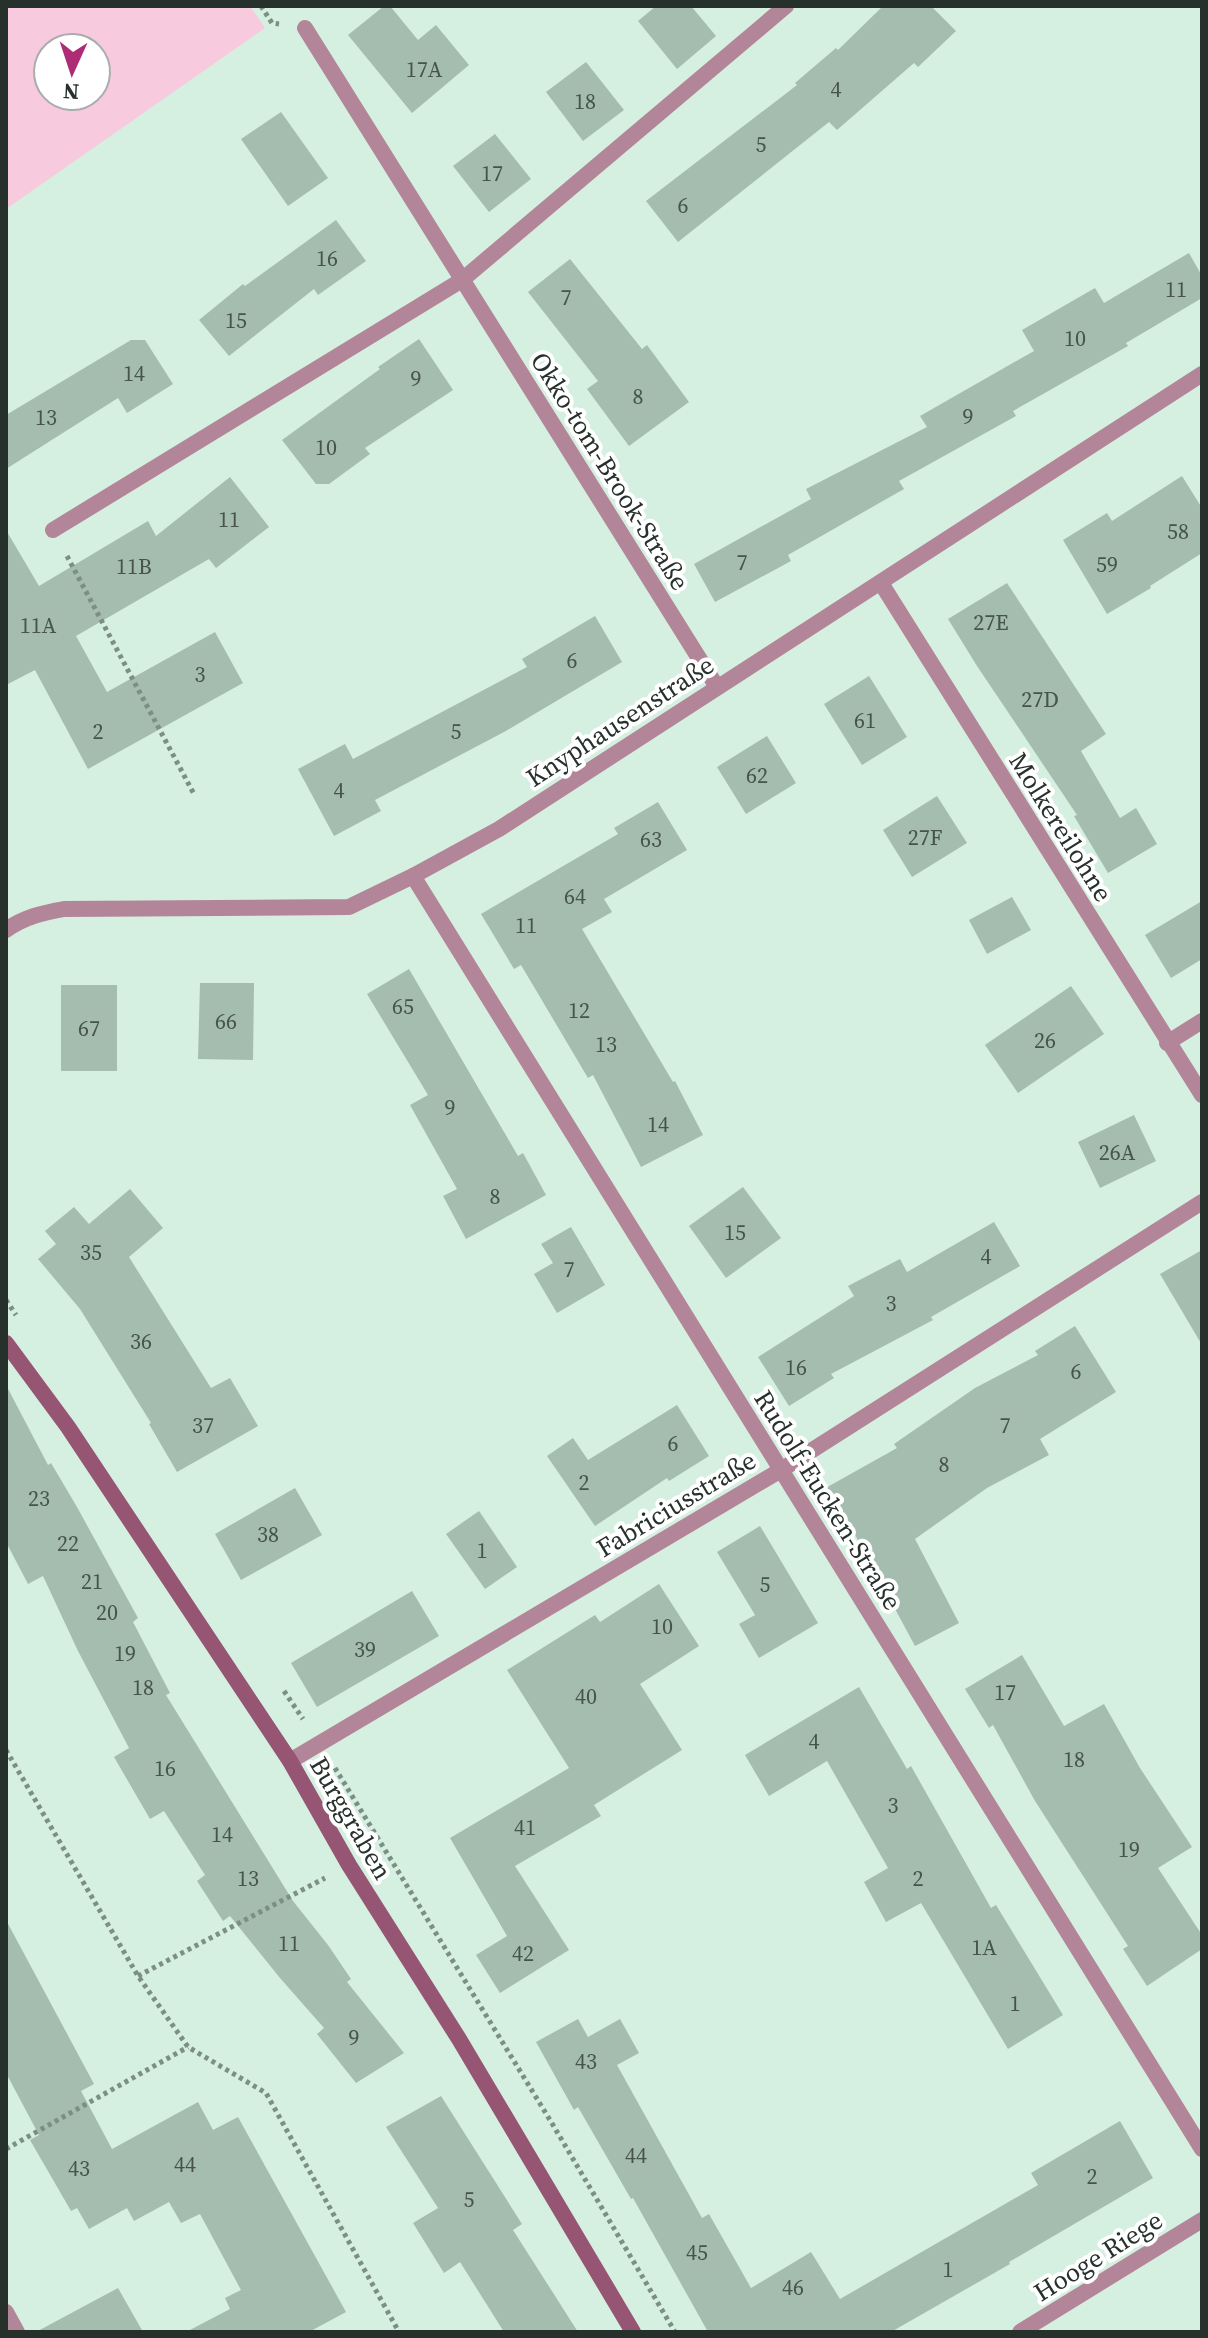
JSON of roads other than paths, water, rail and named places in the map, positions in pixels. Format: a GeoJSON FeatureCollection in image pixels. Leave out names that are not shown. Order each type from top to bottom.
{"type":"FeatureCollection","features":[{"type":"Feature","properties":{"kind":"main road","name":"Burggraben"},"geometry":{"type":"LineString","coordinates":[[6,1343],[68,1427],[290,1761],[349,1865],[459,2039],[633,2332]]}},
{"type":"Feature","properties":{"kind":"street"},"geometry":{"type":"LineString","coordinates":[[53,530],[462,280],[786,6]]}},
{"type":"Feature","properties":{"kind":"street","name":"Okko-tom-Brook-Straße"},"geometry":{"type":"LineString","coordinates":[[305,28],[717,687]]}},
{"type":"Feature","properties":{"kind":"street","name":"Knyphausenstraße"},"geometry":{"type":"LineString","coordinates":[[6,930],[20,920],[64,909],[349,907],[499,829],[1202,374]]}},
{"type":"Feature","properties":{"kind":"street","name":"Molkereilohne"},"geometry":{"type":"LineString","coordinates":[[881,583],[1202,1095]]}},
{"type":"Feature","properties":{"kind":"street","name":"Rudolf-Eucken-Straße"},"geometry":{"type":"LineString","coordinates":[[413,876],[1202,2149]]}},
{"type":"Feature","properties":{"kind":"street"},"geometry":{"type":"LineString","coordinates":[[1167,1043],[1202,1021]]}},
{"type":"Feature","properties":{"kind":"street","name":"Fabriciusstraße"},"geometry":{"type":"LineString","coordinates":[[290,1761],[781,1470],[1202,1202]]}},
{"type":"Feature","properties":{"kind":"street","name":"Hooge Riege"},"geometry":{"type":"LineString","coordinates":[[1020,2332],[1202,2220]]}},
{"type":"Feature","properties":{"kind":"street"},"geometry":{"type":"LineString","coordinates":[[6,2312],[17,2332]]}}]}
